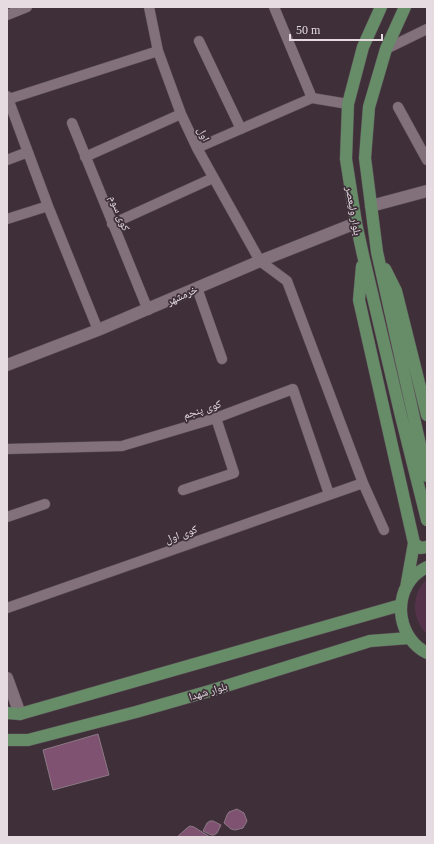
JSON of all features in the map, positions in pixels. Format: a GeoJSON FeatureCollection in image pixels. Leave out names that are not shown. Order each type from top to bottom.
{"type":"FeatureCollection","features":[{"type":"Feature","properties":{"kind":"main road","name":"بلوار ولیعصر"},"geometry":{"type":"LineString","coordinates":[[381,7],[363,47],[348,104],[346,158],[356,223],[363,255],[400,416],[427,520]]}},
{"type":"Feature","properties":{"kind":"main road","name":"بلوار ولیعصر"},"geometry":{"type":"LineString","coordinates":[[405,7],[386,49],[369,107],[365,158],[376,252],[427,476]]}},
{"type":"Feature","properties":{"kind":"main road"},"geometry":{"type":"LineString","coordinates":[[371,206],[427,191]]}},
{"type":"Feature","properties":{"kind":"main road","name":"خرمشهر"},"geometry":{"type":"LineString","coordinates":[[7,365],[148,310],[260,261],[356,223]]}},
{"type":"Feature","properties":{"kind":"main road"},"geometry":{"type":"LineString","coordinates":[[376,252],[396,291],[427,415]]}},
{"type":"Feature","properties":{"kind":"main road"},"geometry":{"type":"LineString","coordinates":[[363,255],[359,300],[421,546],[401,605],[402,622],[408,638],[420,650],[427,654]]}},
{"type":"Feature","properties":{"kind":"main road"},"geometry":{"type":"LineString","coordinates":[[406,588],[415,575],[427,567]]}},
{"type":"Feature","properties":{"kind":"main road"},"geometry":{"type":"LineString","coordinates":[[7,714],[20,714],[401,605]]}},
{"type":"Feature","properties":{"kind":"main road","name":"بلوار شهدا"},"geometry":{"type":"LineString","coordinates":[[7,740],[28,740],[136,712],[213,690],[370,641],[408,638]]}},
{"type":"Feature","properties":{"kind":"main road"},"geometry":{"type":"LineString","coordinates":[[7,678],[20,714]]}},
{"type":"Feature","properties":{"kind":"street"},"geometry":{"type":"LineString","coordinates":[[7,14],[27,7]]}},
{"type":"Feature","properties":{"kind":"street","name":"اول"},"geometry":{"type":"LineString","coordinates":[[149,7],[158,51],[181,114],[213,178],[260,261]]}},
{"type":"Feature","properties":{"kind":"street"},"geometry":{"type":"LineString","coordinates":[[274,7],[312,98]]}},
{"type":"Feature","properties":{"kind":"street"},"geometry":{"type":"LineString","coordinates":[[386,49],[427,29]]}},
{"type":"Feature","properties":{"kind":"street"},"geometry":{"type":"LineString","coordinates":[[199,40],[241,130]]}},
{"type":"Feature","properties":{"kind":"street"},"geometry":{"type":"LineString","coordinates":[[98,330],[48,206],[8,98],[158,51]]}},
{"type":"Feature","properties":{"kind":"street"},"geometry":{"type":"LineString","coordinates":[[197,148],[312,98],[348,104]]}},
{"type":"Feature","properties":{"kind":"street"},"geometry":{"type":"LineString","coordinates":[[398,107],[427,160]]}},
{"type":"Feature","properties":{"kind":"street"},"geometry":{"type":"LineString","coordinates":[[85,157],[181,114]]}},
{"type":"Feature","properties":{"kind":"street","name":"کوی سوم"},"geometry":{"type":"LineString","coordinates":[[72,123],[148,310]]}},
{"type":"Feature","properties":{"kind":"street"},"geometry":{"type":"LineString","coordinates":[[7,160],[28,152]]}},
{"type":"Feature","properties":{"kind":"street"},"geometry":{"type":"LineString","coordinates":[[112,224],[213,178]]}},
{"type":"Feature","properties":{"kind":"street"},"geometry":{"type":"LineString","coordinates":[[7,218],[48,206]]}},
{"type":"Feature","properties":{"kind":"street"},"geometry":{"type":"LineString","coordinates":[[260,261],[287,281],[363,482],[384,530]]}},
{"type":"Feature","properties":{"kind":"street"},"geometry":{"type":"LineString","coordinates":[[197,288],[222,359]]}},
{"type":"Feature","properties":{"kind":"street","name":"کوی پنجم"},"geometry":{"type":"LineString","coordinates":[[7,449],[122,446],[216,418],[293,390],[329,494]]}},
{"type":"Feature","properties":{"kind":"street"},"geometry":{"type":"LineString","coordinates":[[183,490],[234,473],[216,418]]}},
{"type":"Feature","properties":{"kind":"street","name":"کوی اول"},"geometry":{"type":"LineString","coordinates":[[7,608],[363,482]]}},
{"type":"Feature","properties":{"kind":"street"},"geometry":{"type":"LineString","coordinates":[[7,517],[45,504]]}},
{"type":"Feature","properties":{"kind":"shaded area"},"geometry":{"type":"Polygon","coordinates":[[[427,579],[427,634],[418,621],[415,606],[418,592],[427,579]]]}},
{"type":"Feature","properties":{"kind":"building"},"geometry":{"type":"Polygon","coordinates":[[[98,734],[109,775],[53,790],[43,750],[98,734]]]}},
{"type":"Feature","properties":{"kind":"building"},"geometry":{"type":"Polygon","coordinates":[[[237,809],[244,813],[247,821],[243,828],[235,830],[231,829],[224,823],[229,812],[237,809]]]}},
{"type":"Feature","properties":{"kind":"building"},"geometry":{"type":"Polygon","coordinates":[[[210,821],[221,825],[217,833],[214,835],[203,831],[207,823],[210,821]]]}},
{"type":"Feature","properties":{"kind":"building"},"geometry":{"type":"Polygon","coordinates":[[[190,826],[194,827],[210,837],[177,837],[190,826]]]}}]}
